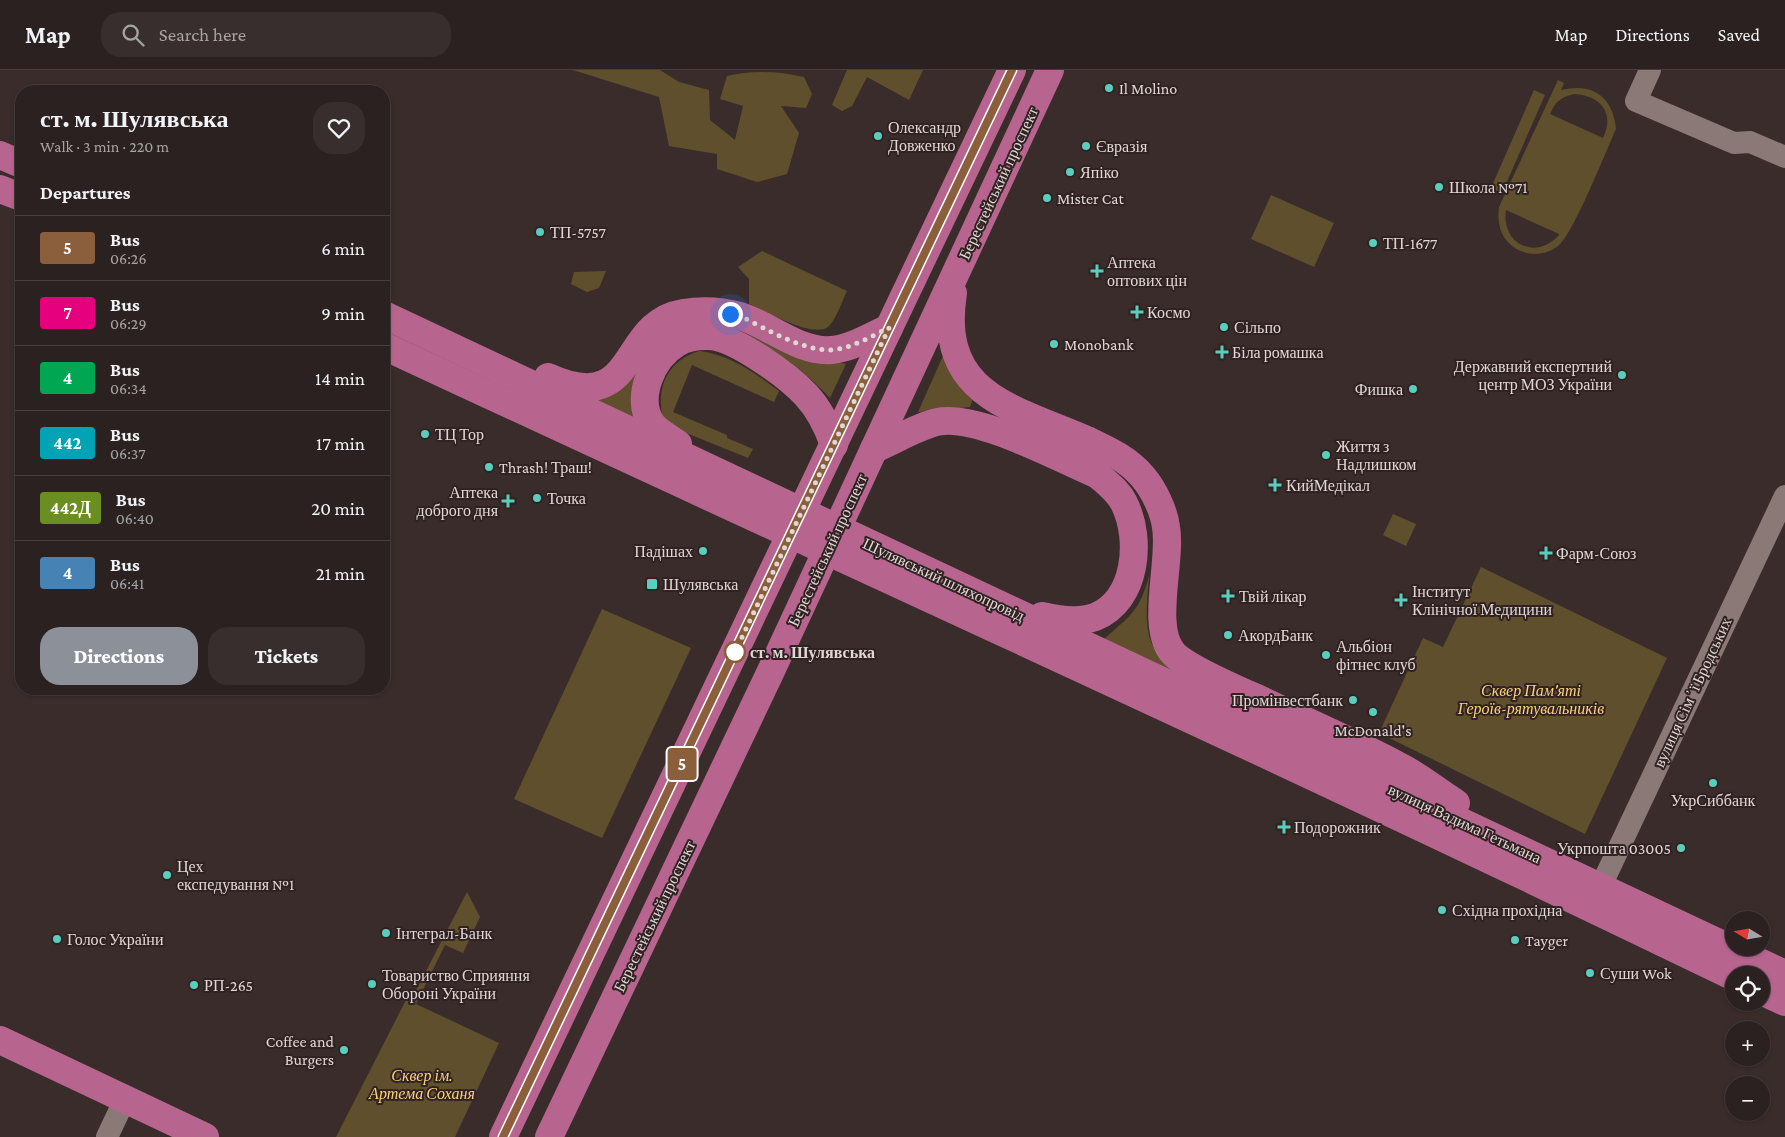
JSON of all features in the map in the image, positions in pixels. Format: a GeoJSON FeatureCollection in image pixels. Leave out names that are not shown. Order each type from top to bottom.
{"type":"FeatureCollection","features":[{"type":"Feature","properties":{"kind":"main road"},"geometry":{"type":"LineString","coordinates":[[503,1137],[1012,70]]}},
{"type":"Feature","properties":{"kind":"main road","name":"Берестейський проспект"},"geometry":{"type":"LineString","coordinates":[[549,1137],[770,673],[1050,70]]}},
{"type":"Feature","properties":{"kind":"main road"},"geometry":{"type":"LineString","coordinates":[[0,155],[15,161]]}},
{"type":"Feature","properties":{"kind":"main road"},"geometry":{"type":"LineString","coordinates":[[0,189],[15,195]]}},
{"type":"Feature","properties":{"kind":"main road"},"geometry":{"type":"LineString","coordinates":[[957,269],[950,314],[952,344],[962,368],[974,384],[992,398],[1107,449],[1127,461],[1144,478],[1158,500],[1166,527],[1163,619],[1165,637],[1173,653],[1184,662],[1219,680],[1400,766],[1525,850]]}},
{"type":"Feature","properties":{"kind":"main road"},"geometry":{"type":"LineString","coordinates":[[390,316],[453,333],[566,385],[591,388],[608,383],[620,371],[641,341],[659,324],[680,314],[699,311],[740,316],[794,341],[814,348],[832,350],[854,344],[889,328]]}},
{"type":"Feature","properties":{"kind":"main road","name":"Шулявський шляхопровід"},"geometry":{"type":"LineString","coordinates":[[390,317],[498,370],[1001,605],[1276,747]]}},
{"type":"Feature","properties":{"kind":"main road"},"geometry":{"type":"LineString","coordinates":[[713,470],[652,424],[645,409],[645,392],[657,364],[676,344],[691,338],[708,335],[723,338],[783,375],[806,395],[828,427],[834,445]]}},
{"type":"Feature","properties":{"kind":"main road","name":"Шулявський шляхопровід"},"geometry":{"type":"LineString","coordinates":[[390,349],[1276,747]]}},
{"type":"Feature","properties":{"kind":"main road"},"geometry":{"type":"LineString","coordinates":[[874,449],[937,422],[961,420],[984,426],[1098,476],[1113,488],[1124,503],[1132,528],[1134,555],[1130,580],[1119,600],[1096,616],[1075,621],[1052,618],[1001,605]]}},
{"type":"Feature","properties":{"kind":"main road","name":"вулиця Вадима Гетьмана"},"geometry":{"type":"LineString","coordinates":[[1276,747],[1525,850],[1600,888],[1785,974]]}},
{"type":"Feature","properties":{"kind":"main road","name":"вулиця Вадима Гетьмана"},"geometry":{"type":"LineString","coordinates":[[1276,747],[1518,872],[1725,974]]}},
{"type":"Feature","properties":{"kind":"main road"},"geometry":{"type":"LineString","coordinates":[[1770,995],[1785,1002]]}},
{"type":"Feature","properties":{"kind":"main road"},"geometry":{"type":"LineString","coordinates":[[0,1040],[205,1137]]}},
{"type":"Feature","properties":{"kind":"street"},"geometry":{"type":"LineString","coordinates":[[1650,70],[1636,101],[1734,143],[1750,142],[1785,157]]}},
{"type":"Feature","properties":{"kind":"street","name":"вулиця Сімʼї Бродських"},"geometry":{"type":"LineString","coordinates":[[1600,888],[1785,496]]}},
{"type":"Feature","properties":{"kind":"street"},"geometry":{"type":"LineString","coordinates":[[107,1137],[125,1099]]}},
{"type":"Feature","properties":{"kind":"green space"},"geometry":{"type":"Polygon","coordinates":[[[573,70],[660,70],[679,82],[709,90],[710,120],[735,140],[743,106],[720,99],[727,76],[765,72],[785,73],[804,77],[812,94],[806,108],[781,106],[799,133],[787,174],[757,182],[717,169],[717,154],[669,146],[659,97],[573,70]]]}},
{"type":"Feature","properties":{"kind":"green space"},"geometry":{"type":"Polygon","coordinates":[[[847,70],[923,70],[909,100],[867,77],[852,106],[842,111],[832,105],[847,70]]]}},
{"type":"Feature","properties":{"kind":"green space"},"geometry":{"type":"Polygon","coordinates":[[[1558,80],[1564,83],[1561,90],[1583,88],[1592,90],[1606,100],[1611,108],[1616,129],[1580,210],[1572,226],[1558,246],[1548,252],[1536,254],[1520,251],[1515,248],[1506,240],[1501,230],[1499,207],[1558,80]],[[1575,94],[1560,100],[1550,114],[1603,138],[1607,121],[1603,107],[1592,98],[1575,94]],[[1506,210],[1506,222],[1509,232],[1522,245],[1540,247],[1550,243],[1559,235],[1559,234],[1506,210]]]}},
{"type":"Feature","properties":{"kind":"green space"},"geometry":{"type":"Polygon","coordinates":[[[1534,90],[1545,95],[1502,193],[1491,188],[1534,90]]]}},
{"type":"Feature","properties":{"kind":"green space"},"geometry":{"type":"Polygon","coordinates":[[[1271,195],[1334,223],[1314,267],[1251,239],[1271,195]]]}},
{"type":"Feature","properties":{"kind":"green space"},"geometry":{"type":"Polygon","coordinates":[[[762,251],[847,291],[837,314],[829,326],[822,329],[802,327],[749,304],[749,279],[738,267],[762,251]]]}},
{"type":"Feature","properties":{"kind":"green space"},"geometry":{"type":"Polygon","coordinates":[[[606,271],[599,288],[587,292],[571,284],[574,272],[606,271]]]}},
{"type":"Feature","properties":{"kind":"green space"},"geometry":{"type":"Polygon","coordinates":[[[700,321],[738,330],[803,359],[846,364],[830,398],[813,381],[768,347],[742,334],[716,326],[691,325],[668,333],[648,353],[639,370],[634,386],[632,403],[634,422],[628,425],[580,404],[607,397],[618,389],[650,343],[682,324],[700,321]]]}},
{"type":"Feature","properties":{"kind":"green space"},"geometry":{"type":"Polygon","coordinates":[[[699,351],[732,360],[779,391],[774,402],[692,365],[673,412],[727,435],[727,438],[753,449],[748,458],[664,424],[661,400],[665,379],[678,362],[699,351]]]}},
{"type":"Feature","properties":{"kind":"green space"},"geometry":{"type":"Polygon","coordinates":[[[943,356],[957,380],[973,398],[970,407],[918,412],[943,356]]]}},
{"type":"Feature","properties":{"kind":"green space"},"geometry":{"type":"Polygon","coordinates":[[[1393,514],[1416,524],[1406,546],[1383,535],[1393,514]]]}},
{"type":"Feature","properties":{"kind":"green space","name":"Сквер Пам'яті Героїв-рятувальників"},"geometry":{"type":"Polygon","coordinates":[[[1481,567],[1667,658],[1585,834],[1379,733],[1423,638],[1443,647],[1481,567]]]}},
{"type":"Feature","properties":{"kind":"green space"},"geometry":{"type":"Polygon","coordinates":[[[1149,576],[1148,633],[1155,649],[1160,655],[1183,670],[1182,676],[1104,639],[1133,612],[1142,598],[1149,576]]]}},
{"type":"Feature","properties":{"kind":"green space"},"geometry":{"type":"Polygon","coordinates":[[[602,609],[691,648],[602,838],[514,799],[602,609]]]}},
{"type":"Feature","properties":{"kind":"green space","name":"Сквер ім. Артема Соханя"},"geometry":{"type":"Polygon","coordinates":[[[467,892],[480,917],[463,953],[445,945],[416,1004],[499,1043],[455,1137],[336,1137],[406,1000],[410,1002],[467,892]]]}},
{"type":"Feature","properties":{"kind":"bus line","name":"5"},"geometry":{"type":"LineString","coordinates":[[503,1137],[1012,70]]}},
{"type":"Feature","properties":{"kind":"place","name":"Il Molino"},"geometry":{"type":"Point","coordinates":[1109,88]}},
{"type":"Feature","properties":{"kind":"place","name":"Олександр Довженко"},"geometry":{"type":"Point","coordinates":[878,136]}},
{"type":"Feature","properties":{"kind":"place","name":"Євразія"},"geometry":{"type":"Point","coordinates":[1086,146]}},
{"type":"Feature","properties":{"kind":"place","name":"Япіко"},"geometry":{"type":"Point","coordinates":[1070,172]}},
{"type":"Feature","properties":{"kind":"place","name":"Школа №71"},"geometry":{"type":"Point","coordinates":[1439,187]}},
{"type":"Feature","properties":{"kind":"place","name":"Mister Cat"},"geometry":{"type":"Point","coordinates":[1047,198]}},
{"type":"Feature","properties":{"kind":"place","name":"ТП-5757"},"geometry":{"type":"Point","coordinates":[540,232]}},
{"type":"Feature","properties":{"kind":"place","name":"ТП-1677"},"geometry":{"type":"Point","coordinates":[1373,243]}},
{"type":"Feature","properties":{"kind":"place","name":"Аптека оптових цін"},"geometry":{"type":"Point","coordinates":[1097,271]}},
{"type":"Feature","properties":{"kind":"place","name":"Космо"},"geometry":{"type":"Point","coordinates":[1137,312]}},
{"type":"Feature","properties":{"kind":"place","name":"Сільпо"},"geometry":{"type":"Point","coordinates":[1224,327]}},
{"type":"Feature","properties":{"kind":"place","name":"Monobank"},"geometry":{"type":"Point","coordinates":[1054,344]}},
{"type":"Feature","properties":{"kind":"place","name":"Біла ромашка"},"geometry":{"type":"Point","coordinates":[1222,352]}},
{"type":"Feature","properties":{"kind":"place","name":"Державний експертний центр МОЗ України"},"geometry":{"type":"Point","coordinates":[1622,375]}},
{"type":"Feature","properties":{"kind":"place","name":"Фишка"},"geometry":{"type":"Point","coordinates":[1413,389]}},
{"type":"Feature","properties":{"kind":"place","name":"ТЦ Тор"},"geometry":{"type":"Point","coordinates":[425,434]}},
{"type":"Feature","properties":{"kind":"place","name":"Життя з Надлишком"},"geometry":{"type":"Point","coordinates":[1326,455]}},
{"type":"Feature","properties":{"kind":"place","name":"Thrash! Траш!"},"geometry":{"type":"Point","coordinates":[489,467]}},
{"type":"Feature","properties":{"kind":"place","name":"КийМедікал"},"geometry":{"type":"Point","coordinates":[1275,485]}},
{"type":"Feature","properties":{"kind":"place","name":"Точка"},"geometry":{"type":"Point","coordinates":[537,498]}},
{"type":"Feature","properties":{"kind":"place","name":"Аптека доброго дня"},"geometry":{"type":"Point","coordinates":[508,501]}},
{"type":"Feature","properties":{"kind":"place","name":"Падішах"},"geometry":{"type":"Point","coordinates":[703,551]}},
{"type":"Feature","properties":{"kind":"place","name":"Фарм-Союз"},"geometry":{"type":"Point","coordinates":[1546,553]}},
{"type":"Feature","properties":{"kind":"place","name":"Шулявська"},"geometry":{"type":"Point","coordinates":[652,584]}},
{"type":"Feature","properties":{"kind":"place","name":"Твій лікар"},"geometry":{"type":"Point","coordinates":[1228,596]}},
{"type":"Feature","properties":{"kind":"place","name":"Інститут Клінічної Медицини"},"geometry":{"type":"Point","coordinates":[1401,600]}},
{"type":"Feature","properties":{"kind":"place","name":"АкордБанк"},"geometry":{"type":"Point","coordinates":[1228,635]}},
{"type":"Feature","properties":{"kind":"place","name":"ст. м. Шулявська"},"geometry":{"type":"Point","coordinates":[735,652]}},
{"type":"Feature","properties":{"kind":"place","name":"Альбіон фітнес клуб"},"geometry":{"type":"Point","coordinates":[1326,655]}},
{"type":"Feature","properties":{"kind":"place","name":"Промінвестбанк"},"geometry":{"type":"Point","coordinates":[1353,700]}},
{"type":"Feature","properties":{"kind":"place","name":"McDonald's"},"geometry":{"type":"Point","coordinates":[1373,712]}},
{"type":"Feature","properties":{"kind":"place","name":"УкрСиббанк"},"geometry":{"type":"Point","coordinates":[1713,783]}},
{"type":"Feature","properties":{"kind":"place","name":"Подорожник"},"geometry":{"type":"Point","coordinates":[1284,827]}},
{"type":"Feature","properties":{"kind":"place","name":"Укрпошта 03005"},"geometry":{"type":"Point","coordinates":[1681,848]}},
{"type":"Feature","properties":{"kind":"place","name":"Цех експедування №1"},"geometry":{"type":"Point","coordinates":[167,875]}},
{"type":"Feature","properties":{"kind":"place","name":"Східна прохідна"},"geometry":{"type":"Point","coordinates":[1442,910]}},
{"type":"Feature","properties":{"kind":"place","name":"Інтеграл-Банк"},"geometry":{"type":"Point","coordinates":[386,933]}},
{"type":"Feature","properties":{"kind":"place","name":"Голос України"},"geometry":{"type":"Point","coordinates":[57,939]}},
{"type":"Feature","properties":{"kind":"place","name":"Tayger"},"geometry":{"type":"Point","coordinates":[1515,940]}},
{"type":"Feature","properties":{"kind":"place","name":"Суши Wok"},"geometry":{"type":"Point","coordinates":[1590,973]}},
{"type":"Feature","properties":{"kind":"place","name":"Товариство Сприяння Обороні України"},"geometry":{"type":"Point","coordinates":[372,984]}},
{"type":"Feature","properties":{"kind":"place","name":"РП-265"},"geometry":{"type":"Point","coordinates":[194,985]}},
{"type":"Feature","properties":{"kind":"place","name":"Coffee and Burgers"},"geometry":{"type":"Point","coordinates":[344,1050]}},
{"type":"Feature","properties":{"kind":"route"},"geometry":{"type":"LineString","coordinates":[[730,314],[740,316],[794,341],[814,348],[832,350],[854,344],[889,328],[735,652]]}}]}
